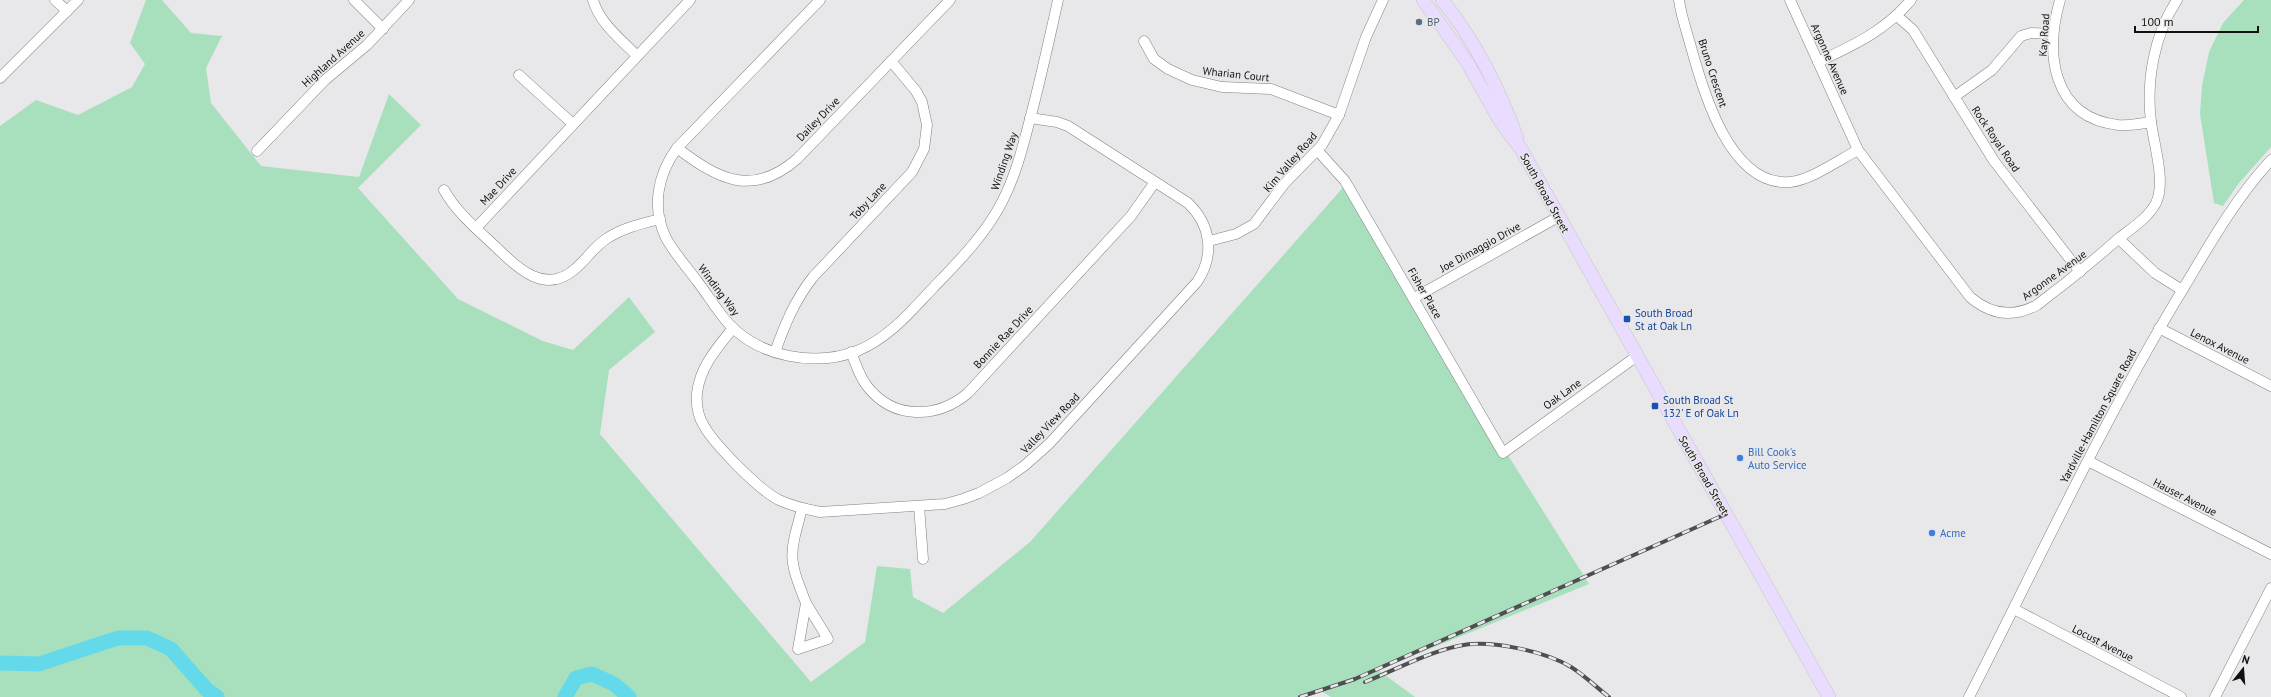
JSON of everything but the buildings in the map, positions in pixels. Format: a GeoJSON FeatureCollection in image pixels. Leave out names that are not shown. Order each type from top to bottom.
{"type":"FeatureCollection","features":[{"type":"Feature","properties":{"kind":"main road","name":"South Broad Street"},"geometry":{"type":"LineString","coordinates":[[1423,0],[1467,62],[1500,121],[1521,149],[1829,697]]}},
{"type":"Feature","properties":{"kind":"main road","name":"South Broad Street"},"geometry":{"type":"LineString","coordinates":[[1442,0],[1475,48],[1490,73],[1509,116],[1521,149]]}},
{"type":"Feature","properties":{"kind":"main road"},"geometry":{"type":"LineString","coordinates":[[1467,62],[1475,48]]}},
{"type":"Feature","properties":{"kind":"main road"},"geometry":{"type":"LineString","coordinates":[[1477,79],[1490,73]]}},
{"type":"Feature","properties":{"kind":"street"},"geometry":{"type":"LineString","coordinates":[[55,0],[67,11]]}},
{"type":"Feature","properties":{"kind":"street"},"geometry":{"type":"LineString","coordinates":[[0,78],[78,0]]}},
{"type":"Feature","properties":{"kind":"street"},"geometry":{"type":"LineString","coordinates":[[354,0],[383,29]]}},
{"type":"Feature","properties":{"kind":"street","name":"Highland Avenue"},"geometry":{"type":"LineString","coordinates":[[257,151],[325,80],[383,29],[409,0]]}},
{"type":"Feature","properties":{"kind":"street"},"geometry":{"type":"LineString","coordinates":[[593,0],[600,16],[637,56]]}},
{"type":"Feature","properties":{"kind":"street","name":"Mae Drive"},"geometry":{"type":"LineString","coordinates":[[476,228],[690,0]]}},
{"type":"Feature","properties":{"kind":"street","name":"Winding Way"},"geometry":{"type":"LineString","coordinates":[[820,0],[677,148],[665,168],[660,181],[658,204],[660,219],[666,239],[734,328],[747,338],[775,352],[809,358],[824,358],[852,352],[870,344],[896,326],[978,240],[990,224],[1011,184],[1030,118],[1058,0]]}},
{"type":"Feature","properties":{"kind":"street","name":"Dailey Drive"},"geometry":{"type":"LineString","coordinates":[[677,148],[704,168],[723,177],[751,180],[776,173],[797,159],[950,0]]}},
{"type":"Feature","properties":{"kind":"street","name":"Kim Valley Road"},"geometry":{"type":"LineString","coordinates":[[1209,241],[1236,234],[1254,224],[1284,184],[1318,151],[1331,131],[1339,114],[1366,37],[1383,0]]}},
{"type":"Feature","properties":{"kind":"street","name":"Bruno Crescent"},"geometry":{"type":"LineString","coordinates":[[1679,0],[1709,106],[1727,139],[1752,170],[1770,180],[1790,182],[1807,177],[1858,150]]}},
{"type":"Feature","properties":{"kind":"street","name":"Argonne Avenue"},"geometry":{"type":"LineString","coordinates":[[1790,0],[1858,150],[1970,297],[1986,308],[2008,314],[2028,310],[2080,272],[2152,210],[2159,192],[2160,182],[2151,122],[2150,86],[2155,52],[2166,19],[2177,0]]}},
{"type":"Feature","properties":{"kind":"street"},"geometry":{"type":"LineString","coordinates":[[1818,62],[1869,38],[1897,16],[1910,0]]}},
{"type":"Feature","properties":{"kind":"street","name":"Kay Road"},"geometry":{"type":"LineString","coordinates":[[2060,0],[2053,34],[2052,54],[2056,76],[2061,88],[2076,106],[2085,113],[2107,123],[2130,125],[2151,122]]}},
{"type":"Feature","properties":{"kind":"street","name":"Rock Royal Road"},"geometry":{"type":"LineString","coordinates":[[1897,16],[1913,30],[1994,161],[2080,272]]}},
{"type":"Feature","properties":{"kind":"street"},"geometry":{"type":"LineString","coordinates":[[1954,97],[1992,70],[2021,36],[2031,33],[2053,34]]}},
{"type":"Feature","properties":{"kind":"street","name":"Wharian Court"},"geometry":{"type":"LineString","coordinates":[[1144,41],[1154,59],[1168,69],[1192,80],[1222,86],[1271,89],[1287,93],[1339,114]]}},
{"type":"Feature","properties":{"kind":"street","name":"Toby Lane"},"geometry":{"type":"LineString","coordinates":[[775,352],[785,324],[813,276],[912,172],[924,149],[927,125],[922,102],[916,91],[891,61]]}},
{"type":"Feature","properties":{"kind":"street"},"geometry":{"type":"LineString","coordinates":[[519,75],[573,124]]}},
{"type":"Feature","properties":{"kind":"street","name":"Valley View Road"},"geometry":{"type":"LineString","coordinates":[[734,328],[711,356],[704,368],[697,393],[699,415],[709,434],[754,482],[778,500],[802,509],[834,512],[945,504],[980,493],[1007,478],[1040,452],[1198,282],[1207,263],[1209,241],[1204,224],[1196,210],[1188,202],[1068,126],[1057,122],[1030,118]]}},
{"type":"Feature","properties":{"kind":"street","name":"Fisher Place"},"geometry":{"type":"LineString","coordinates":[[1318,151],[1345,181],[1503,453]]}},
{"type":"Feature","properties":{"kind":"street","name":"Yardville-Hamilton Square Road"},"geometry":{"type":"LineString","coordinates":[[1969,697],[2137,366],[2234,206],[2271,160]]}},
{"type":"Feature","properties":{"kind":"street","name":"Bonnie Rae Drive"},"geometry":{"type":"LineString","coordinates":[[852,352],[866,385],[882,401],[903,411],[915,413],[926,413],[948,407],[968,393],[1121,227],[1155,182]]}},
{"type":"Feature","properties":{"kind":"street"},"geometry":{"type":"LineString","coordinates":[[444,190],[458,211],[520,270],[528,275],[549,279],[558,278],[574,270],[601,243],[617,233],[629,227],[660,219]]}},
{"type":"Feature","properties":{"kind":"street","name":"Joe Dimaggio Drive"},"geometry":{"type":"LineString","coordinates":[[1414,298],[1558,217]]}},
{"type":"Feature","properties":{"kind":"street"},"geometry":{"type":"LineString","coordinates":[[2119,239],[2155,273],[2182,290]]}},
{"type":"Feature","properties":{"kind":"street","name":"Lenox Avenue"},"geometry":{"type":"LineString","coordinates":[[2159,328],[2271,386]]}},
{"type":"Feature","properties":{"kind":"street","name":"Oak Lane"},"geometry":{"type":"LineString","coordinates":[[1503,453],[1637,356]]}},
{"type":"Feature","properties":{"kind":"street","name":"Hauser Avenue"},"geometry":{"type":"LineString","coordinates":[[2088,461],[2271,554]]}},
{"type":"Feature","properties":{"kind":"street"},"geometry":{"type":"LineString","coordinates":[[919,506],[923,559]]}},
{"type":"Feature","properties":{"kind":"street"},"geometry":{"type":"LineString","coordinates":[[802,509],[791,548],[791,560],[793,571],[806,604]]}},
{"type":"Feature","properties":{"kind":"street"},"geometry":{"type":"LineString","coordinates":[[2216,697],[2271,588]]}},
{"type":"Feature","properties":{"kind":"street","name":"Locust Avenue"},"geometry":{"type":"LineString","coordinates":[[2014,609],[2181,697]]}},
{"type":"Feature","properties":{"kind":"green space"},"geometry":{"type":"Polygon","coordinates":[[[146,0],[162,0],[191,33],[222,36],[206,68],[211,103],[261,166],[359,177],[389,94],[421,125],[358,188],[458,299],[543,341],[573,350],[629,297],[655,332],[609,370],[600,434],[811,682],[865,642],[877,566],[910,569],[913,597],[943,613],[1030,542],[1347,183],[1477,406],[1589,584],[1378,670],[1415,697],[1331,697],[1319,690],[1298,697],[0,697],[0,126],[36,100],[78,115],[132,87],[145,64],[130,43],[146,0]]]}},
{"type":"Feature","properties":{"kind":"green space"},"geometry":{"type":"Polygon","coordinates":[[[2244,0],[2271,0],[2271,147],[2239,183],[2223,206],[2214,203],[2200,114],[2202,86],[2209,52],[2223,23],[2244,0]]]}},
{"type":"Feature","properties":{"kind":"waterway"},"geometry":{"type":"LineString","coordinates":[[0,663],[39,664],[118,638],[147,638],[171,649],[207,690],[217,697]]}},
{"type":"Feature","properties":{"kind":"waterway"},"geometry":{"type":"LineString","coordinates":[[565,697],[576,678],[592,674],[614,684],[629,697]]}},
{"type":"Feature","properties":{"kind":"railway"},"geometry":{"type":"LineString","coordinates":[[1300,697],[1355,679],[1726,514]]}},
{"type":"Feature","properties":{"kind":"railway"},"geometry":{"type":"LineString","coordinates":[[1365,682],[1422,657],[1446,649],[1471,644],[1485,644],[1500,645],[1532,651],[1560,661],[1576,670],[1609,697]]}},
{"type":"Feature","properties":{"kind":"place","name":"BP"},"geometry":{"type":"Point","coordinates":[1419,22]}},
{"type":"Feature","properties":{"kind":"place","name":"South Broad St at Oak Ln"},"geometry":{"type":"Point","coordinates":[1627,319]}},
{"type":"Feature","properties":{"kind":"place","name":"South Broad St 132' E of Oak Ln"},"geometry":{"type":"Point","coordinates":[1655,406]}},
{"type":"Feature","properties":{"kind":"place","name":"Bill Cook's Auto Service"},"geometry":{"type":"Point","coordinates":[1740,458]}},
{"type":"Feature","properties":{"kind":"place","name":"Acme"},"geometry":{"type":"Point","coordinates":[1932,533]}}]}
